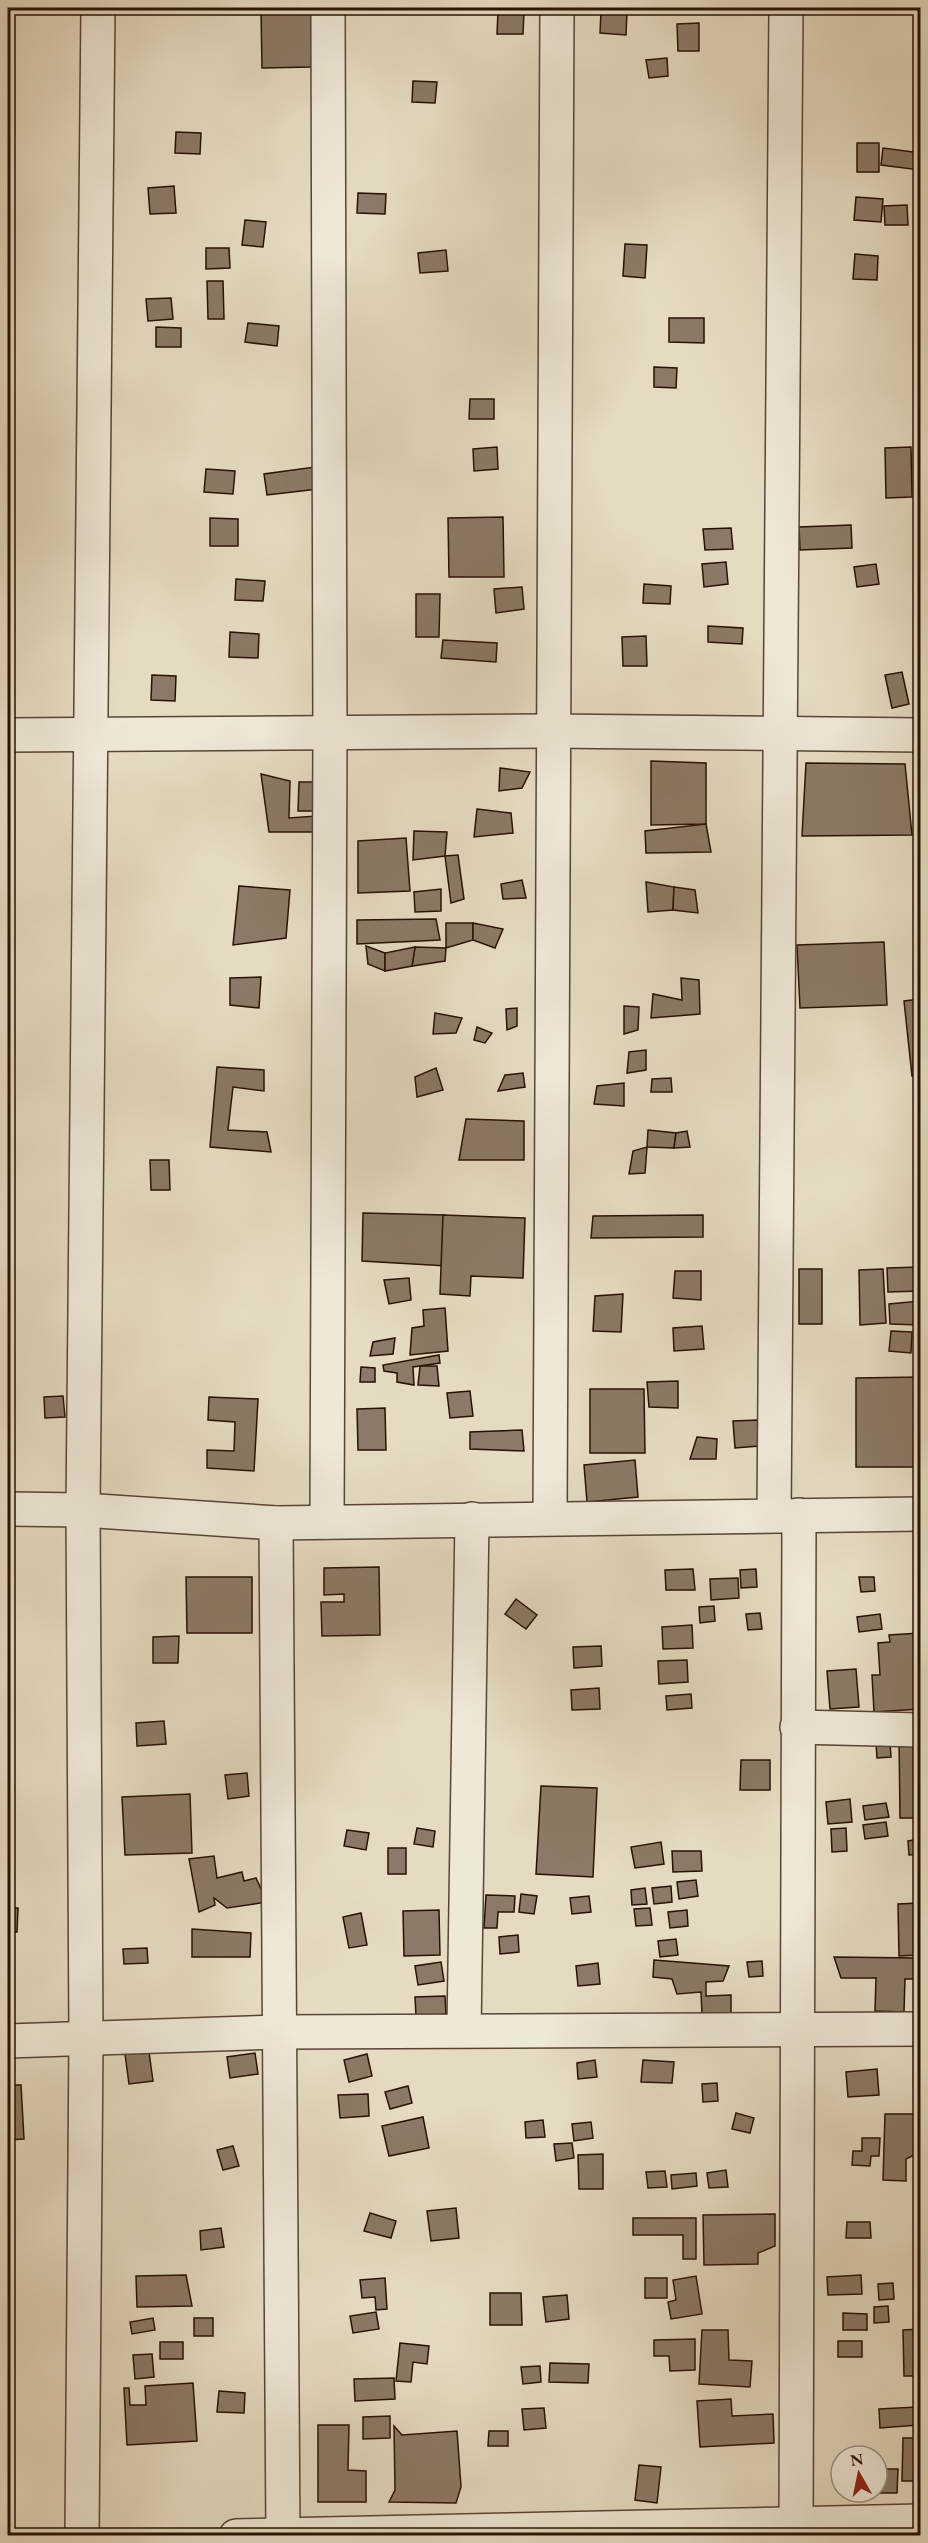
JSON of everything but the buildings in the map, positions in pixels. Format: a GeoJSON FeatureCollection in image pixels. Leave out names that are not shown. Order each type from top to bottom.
{"type":"FeatureCollection","features":[{"type":"Feature","properties":{"kind":"street"},"geometry":{"type":"LineString","coordinates":[[82,2535],[86,2039],[83,1510],[98,8]]}},
{"type":"Feature","properties":{"kind":"street"},"geometry":{"type":"LineString","coordinates":[[327,1522],[330,733],[328,8]]}},
{"type":"Feature","properties":{"kind":"street"},"geometry":{"type":"LineString","coordinates":[[550,1517],[557,8]]}},
{"type":"Feature","properties":{"kind":"street"},"geometry":{"type":"LineString","coordinates":[[786,8],[779,733],[786,1515],[797,1727],[796,2529]]}},
{"type":"Feature","properties":{"kind":"street"},"geometry":{"type":"LineString","coordinates":[[8,735],[552,731],[921,735]]}},
{"type":"Feature","properties":{"kind":"street"},"geometry":{"type":"LineString","coordinates":[[8,1509],[83,1510],[276,1523],[472,1518],[921,1514]]}},
{"type":"Feature","properties":{"kind":"street"},"geometry":{"type":"LineString","coordinates":[[464,2031],[472,1518]]}},
{"type":"Feature","properties":{"kind":"street"},"geometry":{"type":"LineString","coordinates":[[276,1523],[283,2535]]}},
{"type":"Feature","properties":{"kind":"street"},"geometry":{"type":"LineString","coordinates":[[797,1727],[921,1730]]}},
{"type":"Feature","properties":{"kind":"street"},"geometry":{"type":"LineString","coordinates":[[8,2041],[279,2032],[921,2029]]}},
{"type":"Feature","properties":{"kind":"street"},"geometry":{"type":"LineString","coordinates":[[236,2535],[796,2529],[921,2521]]}}]}
